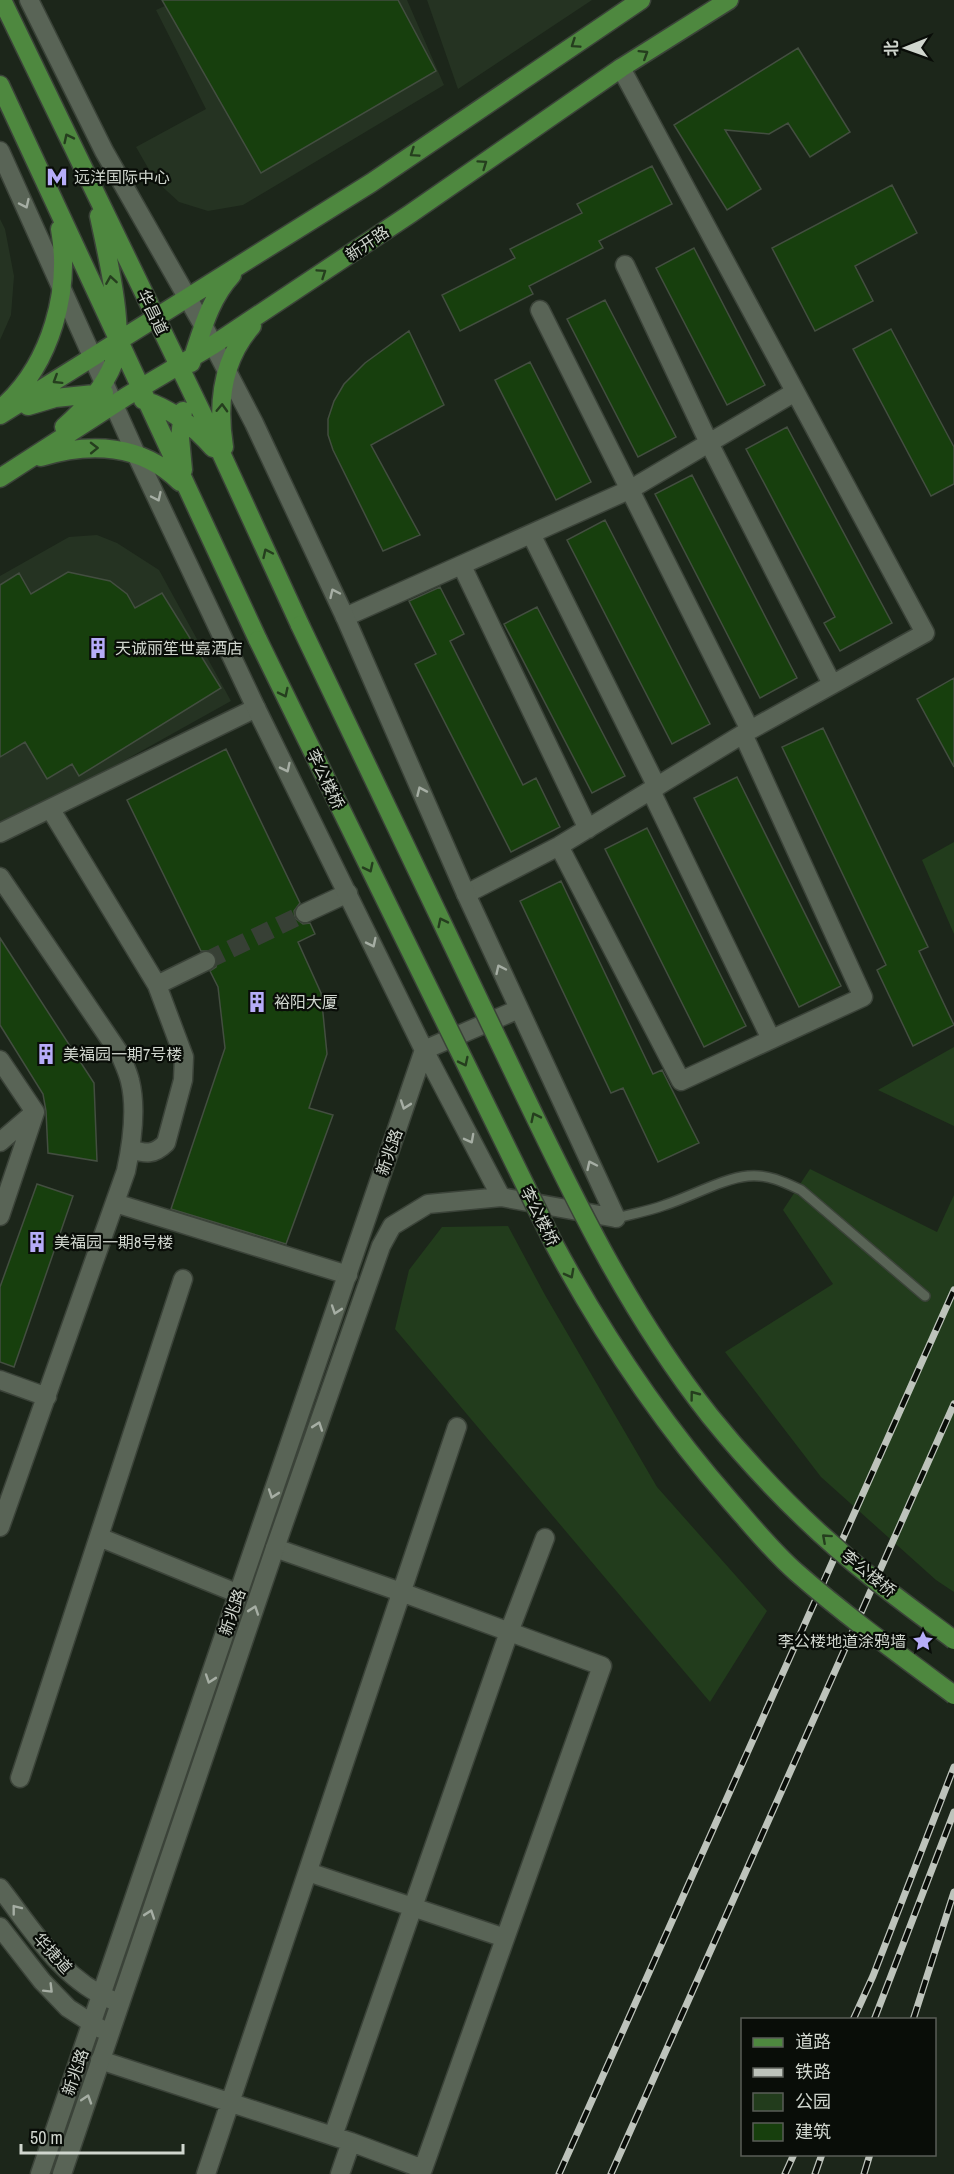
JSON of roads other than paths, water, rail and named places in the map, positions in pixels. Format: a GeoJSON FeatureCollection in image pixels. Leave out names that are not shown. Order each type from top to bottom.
{"type":"FeatureCollection","features":[{"type":"Feature","properties":{"kind":"main road","name":"华昌道"},"geometry":{"type":"LineString","coordinates":[[2,0],[93,191],[156,317],[186,368],[227,466],[300,625]]}},
{"type":"Feature","properties":{"kind":"main road"},"geometry":{"type":"LineString","coordinates":[[0,417],[248,258],[371,183],[641,0]]}},
{"type":"Feature","properties":{"kind":"main road","name":"新开路"},"geometry":{"type":"LineString","coordinates":[[0,478],[120,394],[186,368],[213,345],[410,214],[621,68],[729,0]]}},
{"type":"Feature","properties":{"kind":"main road"},"geometry":{"type":"LineString","coordinates":[[0,85],[119,341],[115,360],[120,394],[186,488]]}},
{"type":"Feature","properties":{"kind":"main road"},"geometry":{"type":"LineString","coordinates":[[93,191],[105,248],[119,341],[120,394]]}},
{"type":"Feature","properties":{"kind":"main road"},"geometry":{"type":"LineString","coordinates":[[0,410],[21,389],[52,332],[61,284],[63,252],[57,210]]}},
{"type":"Feature","properties":{"kind":"main road"},"geometry":{"type":"LineString","coordinates":[[186,488],[181,459],[181,419],[186,368],[203,325],[223,285],[248,258]]}},
{"type":"Feature","properties":{"kind":"main road"},"geometry":{"type":"LineString","coordinates":[[227,466],[221,422],[226,371],[240,341],[273,306]]}},
{"type":"Feature","properties":{"kind":"main road"},"geometry":{"type":"LineString","coordinates":[[0,417],[55,398],[120,394],[181,419],[204,437],[227,466]]}},
{"type":"Feature","properties":{"kind":"main road"},"geometry":{"type":"LineString","coordinates":[[18,466],[43,456],[76,449],[112,448],[136,454],[165,468],[186,488]]}},
{"type":"Feature","properties":{"kind":"main road","name":"李公楼桥"},"geometry":{"type":"LineString","coordinates":[[186,488],[258,640],[577,1287],[626,1363],[691,1455],[758,1534],[794,1570],[837,1606],[954,1695]]}},
{"type":"Feature","properties":{"kind":"main road","name":"李公楼桥"},"geometry":{"type":"LineString","coordinates":[[300,625],[574,1198],[645,1325],[711,1416],[741,1453],[776,1489],[869,1576],[954,1640]]}},
{"type":"Feature","properties":{"kind":"street"},"geometry":{"type":"LineString","coordinates":[[29,0],[104,151],[203,325],[254,423],[345,617],[466,894],[616,1218]]}},
{"type":"Feature","properties":{"kind":"street"},"geometry":{"type":"LineString","coordinates":[[466,894],[559,846],[746,732],[925,633],[621,68]]}},
{"type":"Feature","properties":{"kind":"street"},"geometry":{"type":"LineString","coordinates":[[0,151],[94,358],[120,394],[136,454],[256,708],[424,1050],[501,1197]]}},
{"type":"Feature","properties":{"kind":"street"},"geometry":{"type":"LineString","coordinates":[[625,265],[709,442],[832,684]]}},
{"type":"Feature","properties":{"kind":"street"},"geometry":{"type":"LineString","coordinates":[[540,310],[631,489],[746,732],[863,997],[681,1081],[559,846]]}},
{"type":"Feature","properties":{"kind":"street"},"geometry":{"type":"LineString","coordinates":[[345,617],[631,489],[795,392]]}},
{"type":"Feature","properties":{"kind":"street"},"geometry":{"type":"LineString","coordinates":[[531,534],[771,1039]]}},
{"type":"Feature","properties":{"kind":"street"},"geometry":{"type":"LineString","coordinates":[[462,566],[588,829]]}},
{"type":"Feature","properties":{"kind":"street"},"geometry":{"type":"LineString","coordinates":[[0,833],[256,708]]}},
{"type":"Feature","properties":{"kind":"street"},"geometry":{"type":"LineString","coordinates":[[51,810],[157,985],[184,1057],[183,1080],[166,1143],[152,1154],[130,1149]]}},
{"type":"Feature","properties":{"kind":"street"},"geometry":{"type":"LineString","coordinates":[[0,877],[120,1054],[130,1082],[133,1115],[126,1171],[0,1527]]}},
{"type":"Feature","properties":{"kind":"street"},"geometry":{"type":"LineString","coordinates":[[305,913],[348,892]]}},
{"type":"Feature","properties":{"kind":"street"},"geometry":{"type":"LineString","coordinates":[[157,985],[206,961]]}},
{"type":"Feature","properties":{"kind":"street"},"geometry":{"type":"LineString","coordinates":[[424,1050],[519,1009]]}},
{"type":"Feature","properties":{"kind":"street","name":"新兆路"},"geometry":{"type":"LineString","coordinates":[[40,2174],[424,1050]]}},
{"type":"Feature","properties":{"kind":"street"},"geometry":{"type":"LineString","coordinates":[[0,1060],[35,1112]]}},
{"type":"Feature","properties":{"kind":"street"},"geometry":{"type":"LineString","coordinates":[[0,1142],[35,1112]]}},
{"type":"Feature","properties":{"kind":"street"},"geometry":{"type":"LineString","coordinates":[[0,1216],[35,1112]]}},
{"type":"Feature","properties":{"kind":"street","name":"新兆路"},"geometry":{"type":"LineString","coordinates":[[62,2174],[108,2033],[275,1548],[381,1246],[392,1226],[428,1204],[501,1197],[616,1218]]}},
{"type":"Feature","properties":{"kind":"street"},"geometry":{"type":"LineString","coordinates":[[115,1203],[348,1275]]}},
{"type":"Feature","properties":{"kind":"street"},"geometry":{"type":"LineString","coordinates":[[20,1778],[183,1279]]}},
{"type":"Feature","properties":{"kind":"street"},"geometry":{"type":"LineString","coordinates":[[0,1380],[47,1397]]}},
{"type":"Feature","properties":{"kind":"street"},"geometry":{"type":"LineString","coordinates":[[206,2174],[457,1427]]}},
{"type":"Feature","properties":{"kind":"street"},"geometry":{"type":"LineString","coordinates":[[99,1537],[239,1594]]}},
{"type":"Feature","properties":{"kind":"street"},"geometry":{"type":"LineString","coordinates":[[333,2136],[544,1538]]}},
{"type":"Feature","properties":{"kind":"street"},"geometry":{"type":"LineString","coordinates":[[100,2060],[351,2142],[423,2169],[602,1666],[275,1548]]}},
{"type":"Feature","properties":{"kind":"street"},"geometry":{"type":"LineString","coordinates":[[308,1872],[505,1938]]}},
{"type":"Feature","properties":{"kind":"street","name":"华捷道"},"geometry":{"type":"LineString","coordinates":[[0,1888],[57,1962],[102,1995],[120,2002]]}},
{"type":"Feature","properties":{"kind":"street","name":"华捷道"},"geometry":{"type":"LineString","coordinates":[[0,1927],[42,1981],[68,2008],[108,2033]]}},
{"type":"Feature","properties":{"kind":"street"},"geometry":{"type":"LineString","coordinates":[[340,2174],[351,2142]]}},
{"type":"Feature","properties":{"kind":"lane"},"geometry":{"type":"LineString","coordinates":[[616,1218],[663,1206],[731,1179],[765,1176],[801,1190],[925,1296]]}},
{"type":"Feature","properties":{"kind":"tunnel"},"geometry":{"type":"LineString","coordinates":[[206,961],[305,913]]}},
{"type":"Feature","properties":{"kind":"railway"},"geometry":{"type":"LineString","coordinates":[[559,2174],[954,1290]]}},
{"type":"Feature","properties":{"kind":"railway"},"geometry":{"type":"LineString","coordinates":[[611,2174],[954,1404]]}},
{"type":"Feature","properties":{"kind":"railway"},"geometry":{"type":"LineString","coordinates":[[854,2018],[873,1976],[954,1767]]}},
{"type":"Feature","properties":{"kind":"railway"},"geometry":{"type":"LineString","coordinates":[[875,2018],[954,1812]]}},
{"type":"Feature","properties":{"kind":"railway"},"geometry":{"type":"LineString","coordinates":[[914,2018],[954,1892]]}},
{"type":"Feature","properties":{"kind":"railway"},"geometry":{"type":"LineString","coordinates":[[785,2174],[793,2156]]}},
{"type":"Feature","properties":{"kind":"railway"},"geometry":{"type":"LineString","coordinates":[[815,2174],[821,2156]]}},
{"type":"Feature","properties":{"kind":"railway"},"geometry":{"type":"LineString","coordinates":[[864,2174],[869,2156]]}},
{"type":"Feature","properties":{"kind":"place","name":"远洋国际中心"},"geometry":{"type":"Point","coordinates":[57,177]}},
{"type":"Feature","properties":{"kind":"place","name":"天诚丽笙世嘉酒店"},"geometry":{"type":"Point","coordinates":[98,648]}},
{"type":"Feature","properties":{"kind":"place","name":"裕阳大厦"},"geometry":{"type":"Point","coordinates":[257,1002]}},
{"type":"Feature","properties":{"kind":"place","name":"美福园一期7号楼"},"geometry":{"type":"Point","coordinates":[46,1054]}},
{"type":"Feature","properties":{"kind":"place","name":"美福园一期8号楼"},"geometry":{"type":"Point","coordinates":[37,1242]}},
{"type":"Feature","properties":{"kind":"place","name":"李公楼地道涂鸦墙"},"geometry":{"type":"Point","coordinates":[923,1641]}}]}
